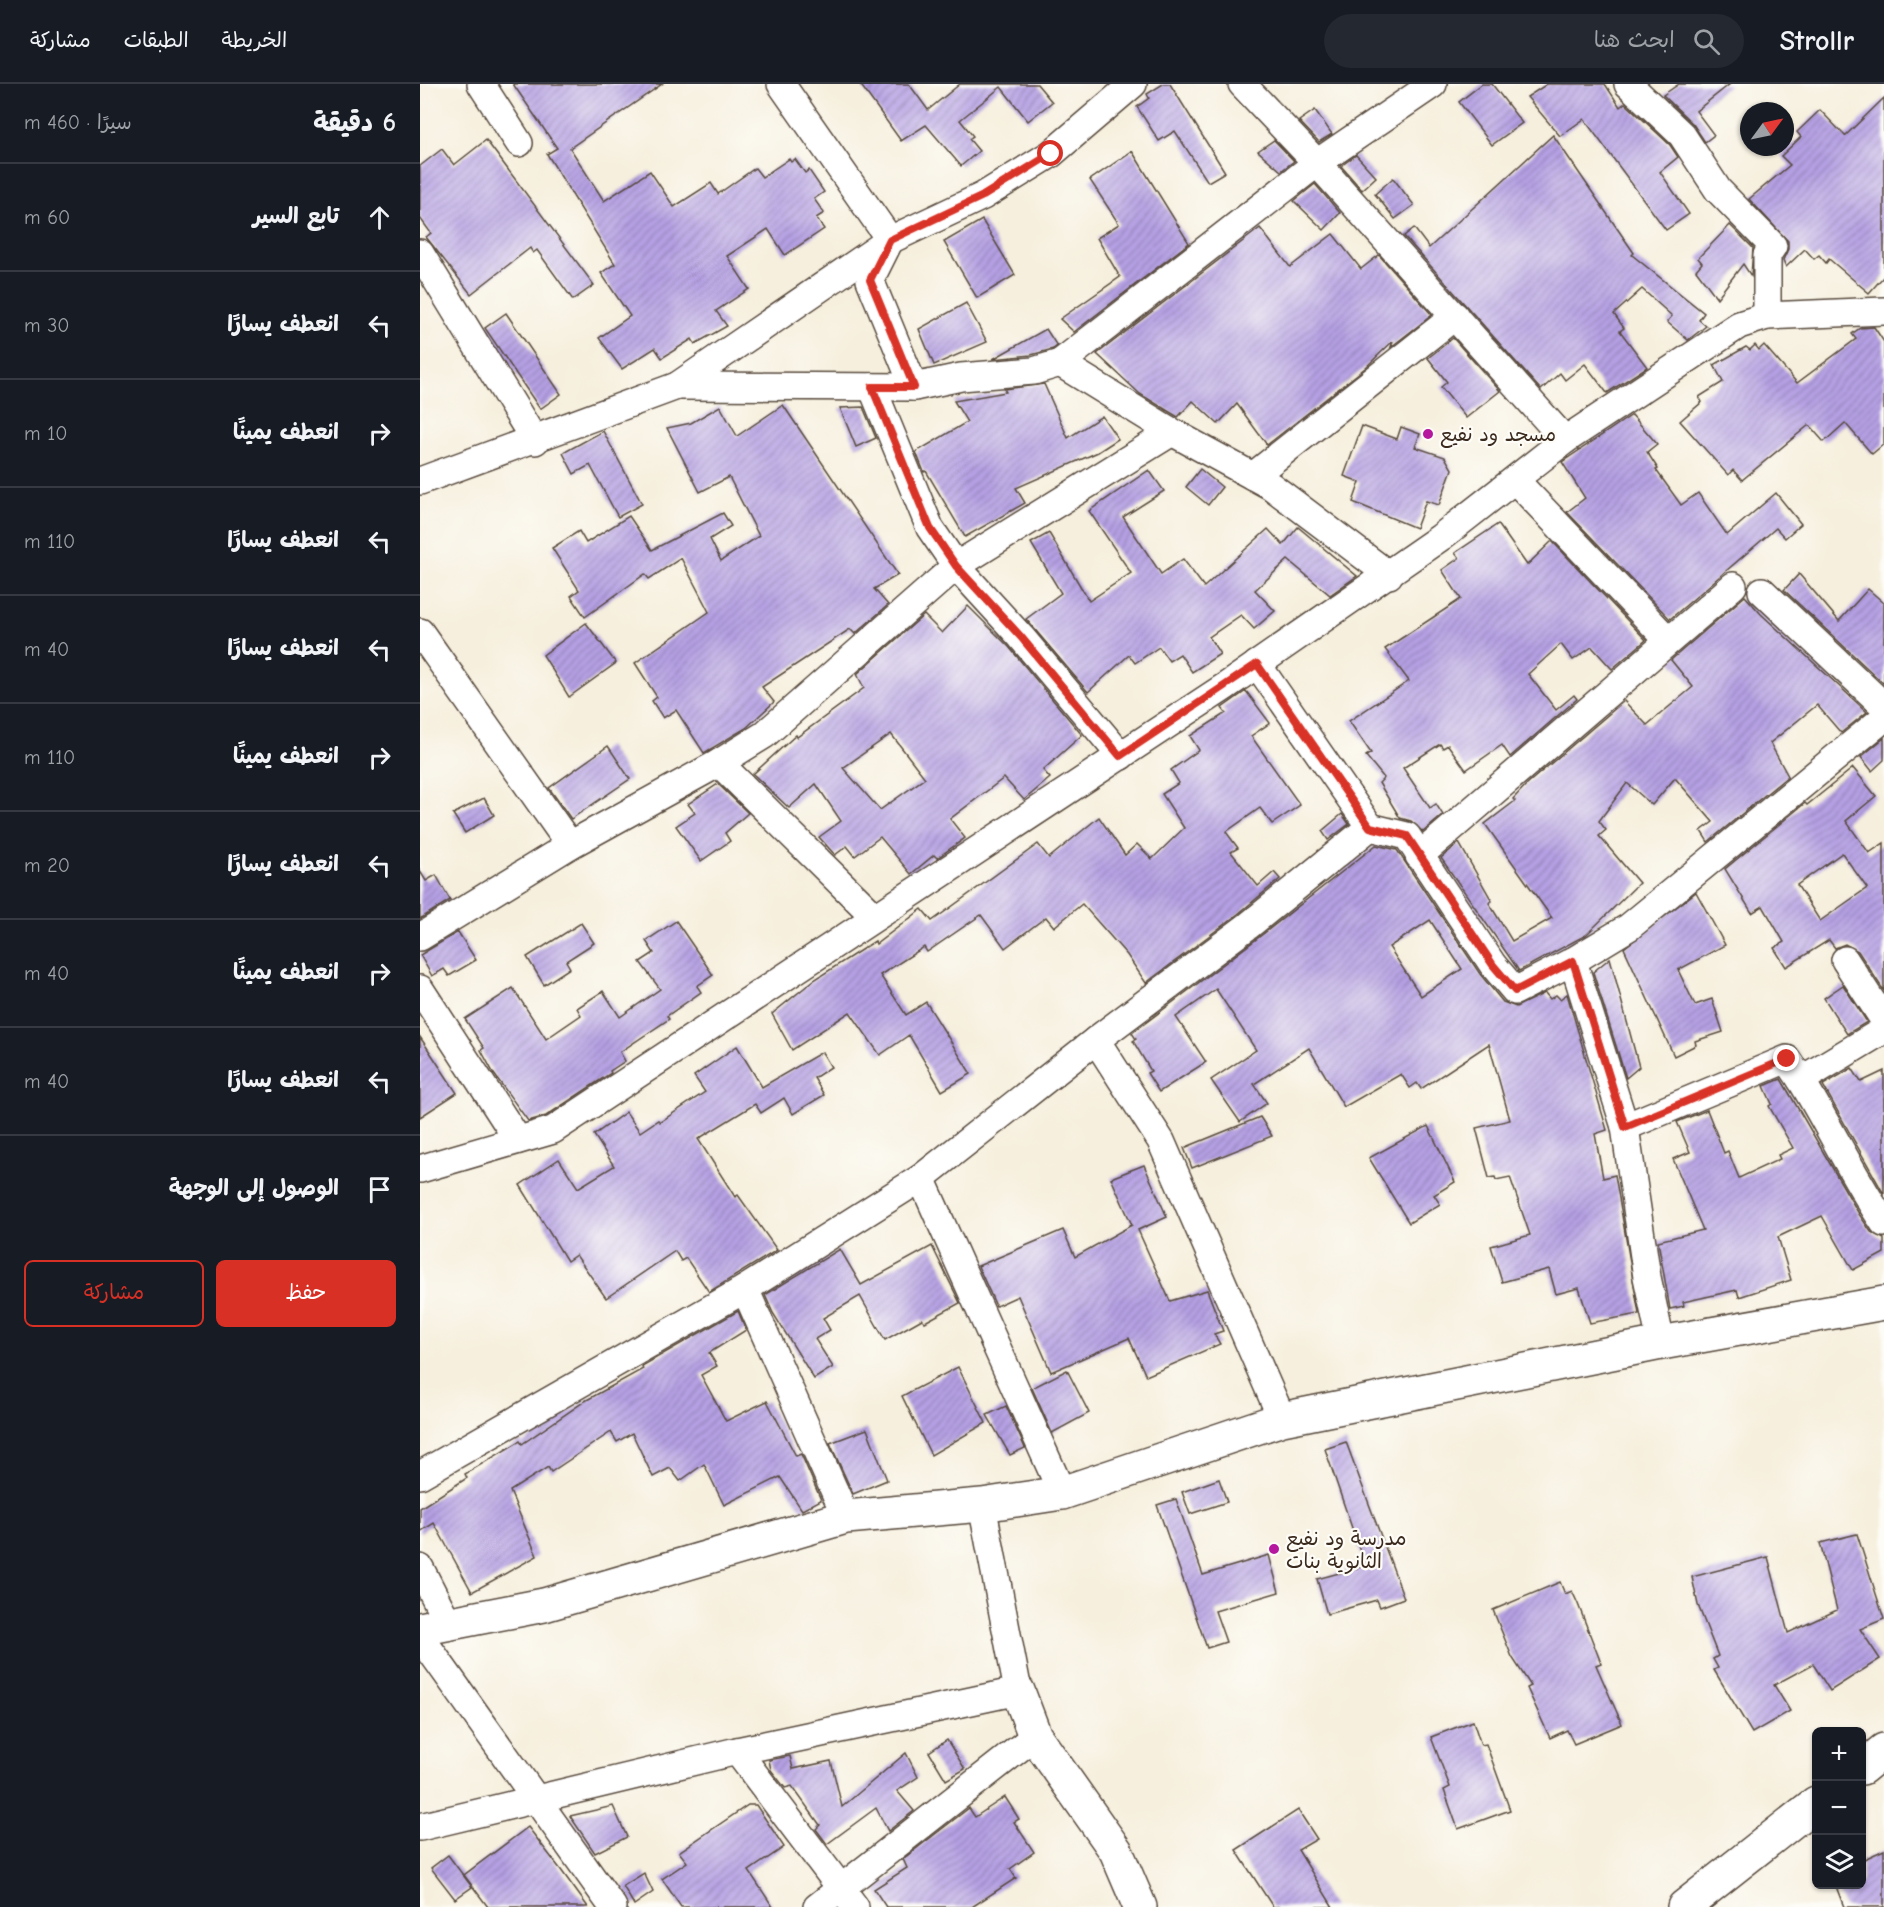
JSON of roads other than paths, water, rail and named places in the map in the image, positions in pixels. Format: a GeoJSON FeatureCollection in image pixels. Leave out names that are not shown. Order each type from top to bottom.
{"type":"FeatureCollection","features":[{"type":"Feature","properties":{"kind":"street"},"geometry":{"type":"LineString","coordinates":[[482,84],[519,142]]}},
{"type":"Feature","properties":{"kind":"street"},"geometry":{"type":"LineString","coordinates":[[781,84],[890,240]]}},
{"type":"Feature","properties":{"kind":"street"},"geometry":{"type":"LineString","coordinates":[[420,481],[535,441],[677,386],[890,240],[983,196],[1051,154],[1133,84]]}},
{"type":"Feature","properties":{"kind":"street"},"geometry":{"type":"LineString","coordinates":[[1242,84],[1317,163],[1565,440]]}},
{"type":"Feature","properties":{"kind":"street"},"geometry":{"type":"LineString","coordinates":[[677,386],[914,387],[961,377],[1034,371],[1060,363],[1317,163],[1433,84]]}},
{"type":"Feature","properties":{"kind":"street"},"geometry":{"type":"LineString","coordinates":[[1628,84],[1682,135],[1718,190],[1773,246],[1767,255],[1767,316]]}},
{"type":"Feature","properties":{"kind":"street"},"geometry":{"type":"LineString","coordinates":[[890,240],[870,280],[914,387]]}},
{"type":"Feature","properties":{"kind":"street"},"geometry":{"type":"LineString","coordinates":[[420,253],[535,441]]}},
{"type":"Feature","properties":{"kind":"street"},"geometry":{"type":"LineString","coordinates":[[420,1169],[553,1130],[874,916],[1120,756],[1389,575],[1565,440],[1739,325],[1767,316],[1884,310]]}},
{"type":"Feature","properties":{"kind":"street"},"geometry":{"type":"LineString","coordinates":[[1253,476],[1455,316]]}},
{"type":"Feature","properties":{"kind":"street"},"geometry":{"type":"LineString","coordinates":[[1060,363],[1172,432],[1271,486],[1389,575]]}},
{"type":"Feature","properties":{"kind":"street"},"geometry":{"type":"LineString","coordinates":[[872,387],[930,528],[956,566],[1021,637],[1120,756]]}},
{"type":"Feature","properties":{"kind":"street"},"geometry":{"type":"LineString","coordinates":[[420,937],[570,845],[719,763],[764,735],[956,566],[1172,432]]}},
{"type":"Feature","properties":{"kind":"street"},"geometry":{"type":"LineString","coordinates":[[1515,480],[1668,640]]}},
{"type":"Feature","properties":{"kind":"street"},"geometry":{"type":"LineString","coordinates":[[1419,856],[1733,586]]}},
{"type":"Feature","properties":{"kind":"street"},"geometry":{"type":"LineString","coordinates":[[1762,591],[1884,706]]}},
{"type":"Feature","properties":{"kind":"street"},"geometry":{"type":"LineString","coordinates":[[420,632],[570,845]]}},
{"type":"Feature","properties":{"kind":"street"},"geometry":{"type":"LineString","coordinates":[[1257,664],[1370,827],[1407,836],[1493,965],[1515,991],[1573,961],[1629,927],[1884,718]]}},
{"type":"Feature","properties":{"kind":"street"},"geometry":{"type":"LineString","coordinates":[[719,763],[874,916]]}},
{"type":"Feature","properties":{"kind":"street"},"geometry":{"type":"LineString","coordinates":[[420,1475],[745,1289],[921,1178],[1096,1040],[1248,926],[1370,827]]}},
{"type":"Feature","properties":{"kind":"street"},"geometry":{"type":"LineString","coordinates":[[1845,960],[1884,1020]]}},
{"type":"Feature","properties":{"kind":"street"},"geometry":{"type":"LineString","coordinates":[[1573,961],[1625,1127],[1647,1277],[1661,1343]]}},
{"type":"Feature","properties":{"kind":"street"},"geometry":{"type":"LineString","coordinates":[[420,989],[518,1140]]}},
{"type":"Feature","properties":{"kind":"street"},"geometry":{"type":"LineString","coordinates":[[1801,1080],[1884,1030]]}},
{"type":"Feature","properties":{"kind":"street"},"geometry":{"type":"LineString","coordinates":[[1096,1040],[1161,1141],[1282,1419]]}},
{"type":"Feature","properties":{"kind":"street"},"geometry":{"type":"LineString","coordinates":[[1625,1127],[1787,1059],[1835,1136],[1860,1188],[1884,1223]]}},
{"type":"Feature","properties":{"kind":"street"},"geometry":{"type":"LineString","coordinates":[[921,1178],[1062,1493]]}},
{"type":"Feature","properties":{"kind":"street"},"geometry":{"type":"LineString","coordinates":[[745,1289],[846,1517]]}},
{"type":"Feature","properties":{"kind":"street"},"geometry":{"type":"LineString","coordinates":[[429,1629],[544,1605],[846,1517],[982,1505],[1062,1493],[1282,1419],[1661,1343],[1884,1303]]}},
{"type":"Feature","properties":{"kind":"street"},"geometry":{"type":"LineString","coordinates":[[982,1505],[1018,1691],[1035,1736],[1116,1851],[1140,1907]]}},
{"type":"Feature","properties":{"kind":"street"},"geometry":{"type":"LineString","coordinates":[[420,1568],[429,1629],[536,1799],[613,1907]]}},
{"type":"Feature","properties":{"kind":"street"},"geometry":{"type":"LineString","coordinates":[[420,1827],[737,1750],[1018,1691]]}},
{"type":"Feature","properties":{"kind":"street"},"geometry":{"type":"LineString","coordinates":[[817,1907],[848,1897],[1035,1736]]}},
{"type":"Feature","properties":{"kind":"street"},"geometry":{"type":"LineString","coordinates":[[737,1750],[848,1897]]}},
{"type":"Feature","properties":{"kind":"street"},"geometry":{"type":"LineString","coordinates":[[1866,1765],[1884,1750]]}},
{"type":"Feature","properties":{"kind":"street"},"geometry":{"type":"LineString","coordinates":[[1684,1907],[1812,1806]]}},
{"type":"Feature","properties":{"kind":"place","name":"مسجد ود نفيع"},"geometry":{"type":"Point","coordinates":[1428,434]}},
{"type":"Feature","properties":{"kind":"place","name":"مدرسة ود نفيع الثانوية بنات"},"geometry":{"type":"Point","coordinates":[1274,1549]}}]}
